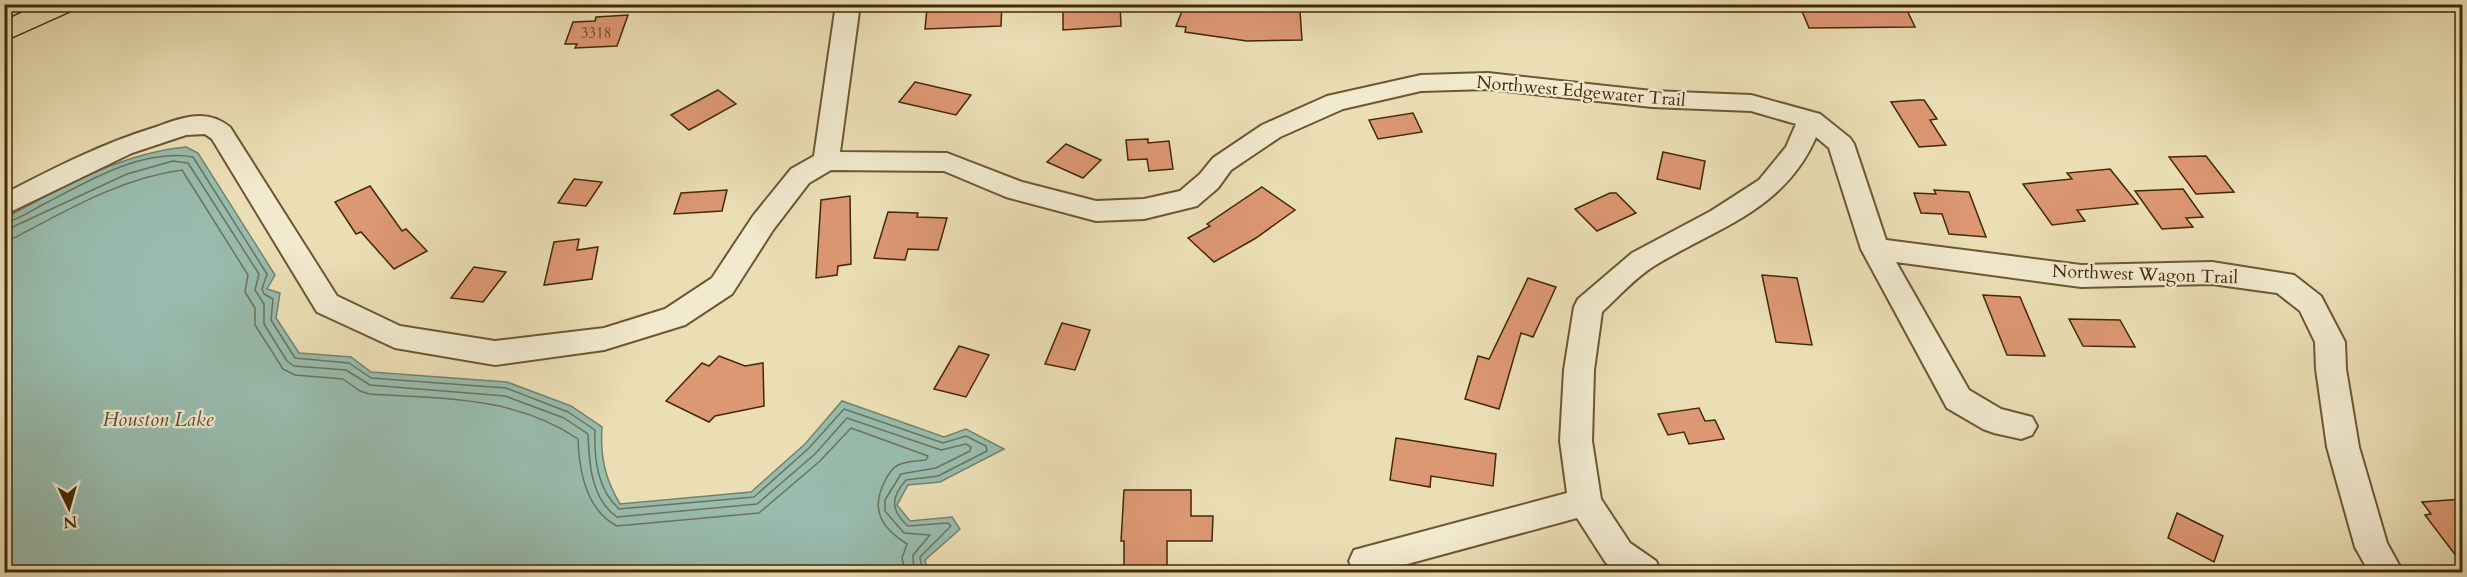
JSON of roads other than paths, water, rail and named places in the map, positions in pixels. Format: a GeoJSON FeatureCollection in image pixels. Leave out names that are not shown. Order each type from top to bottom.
{"type":"FeatureCollection","features":[{"type":"Feature","properties":{"kind":"highway"},"geometry":{"type":"LineString","coordinates":[[4,32],[63,4]]}},
{"type":"Feature","properties":{"kind":"street"},"geometry":{"type":"LineString","coordinates":[[4,206],[72,170],[137,141],[189,125],[204,124],[221,133],[327,304],[395,337],[495,353],[604,339],[675,317],[722,286],[763,223],[800,176],[826,160],[848,4]]}},
{"type":"Feature","properties":{"kind":"street","name":"Northwest Edgewater Trail"},"geometry":{"type":"LineString","coordinates":[[826,160],[947,162],[1015,189],[1096,211],[1144,209],[1188,199],[1209,181],[1222,164],[1271,131],[1336,102],[1422,83],[1488,81],[1652,99],[1751,103],[1811,120]]}},
{"type":"Feature","properties":{"kind":"street"},"geometry":{"type":"LineString","coordinates":[[1644,573],[1618,553],[1585,502],[1576,441],[1579,370],[1588,307],[1642,260],[1721,218],[1768,187],[1797,151],[1811,120],[1841,144],[1875,249],[1958,399],[1994,420],[2021,426]]}},
{"type":"Feature","properties":{"kind":"street","name":"Northwest Wagon Trail"},"geometry":{"type":"LineString","coordinates":[[1875,249],[2081,276],[2212,273],[2284,283],[2310,304],[2330,342],[2331,369],[2343,447],[2372,547],[2386,573]]}},
{"type":"Feature","properties":{"kind":"street"},"geometry":{"type":"LineString","coordinates":[[1366,561],[1585,502]]}},
{"type":"Feature","properties":{"kind":"water","name":"Houston Lake"},"geometry":{"type":"Polygon","coordinates":[[[186,147],[198,153],[275,275],[267,289],[280,293],[276,318],[299,353],[351,357],[371,372],[507,382],[571,406],[602,427],[605,467],[620,504],[751,492],[805,444],[842,401],[944,437],[966,429],[1004,449],[940,482],[908,485],[897,505],[910,521],[952,517],[960,529],[925,560],[928,572],[5,572],[5,218],[70,184],[115,164],[138,156],[186,147]]]}}]}
